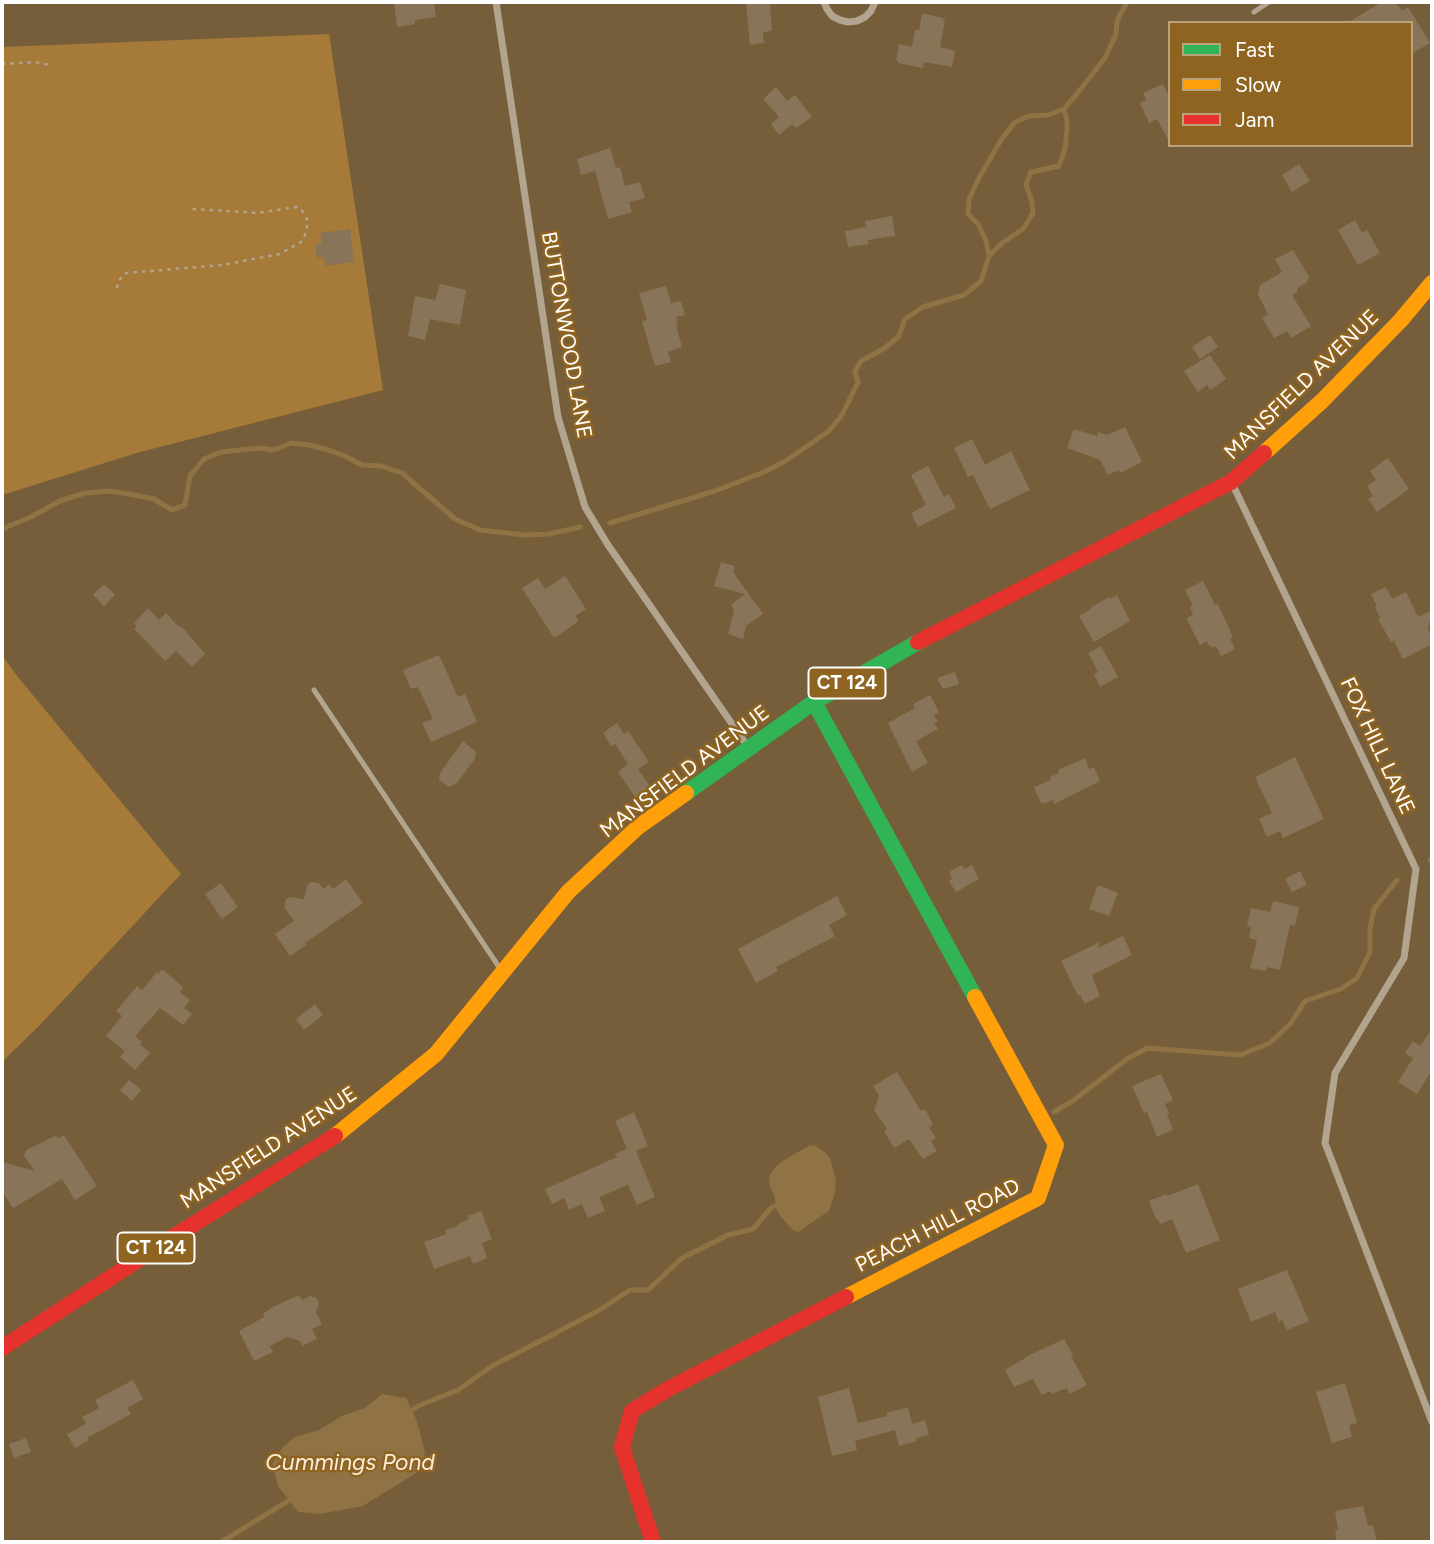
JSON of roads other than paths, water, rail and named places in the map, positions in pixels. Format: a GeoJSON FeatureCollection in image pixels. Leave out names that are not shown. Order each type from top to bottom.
{"type":"FeatureCollection","features":[{"type":"Feature","properties":{"kind":"main road","name":"MANSFIELD AVENUE"},"geometry":{"type":"LineString","coordinates":[[2,1348],[339,1132],[436,1054],[568,892],[638,827],[814,702],[909,647],[1231,482],[1322,401],[1401,320],[1432,283]]}},
{"type":"Feature","properties":{"kind":"main road","name":"PEACH HILL ROAD"},"geometry":{"type":"LineString","coordinates":[[653,1542],[621,1447],[632,1411],[668,1389],[1038,1198],[1056,1145],[814,702]]}},
{"type":"Feature","properties":{"kind":"street","name":"BUTTONWOOD LANE"},"geometry":{"type":"LineString","coordinates":[[496,2],[558,417],[586,507],[608,545],[749,749]]}},
{"type":"Feature","properties":{"kind":"street"},"geometry":{"type":"LineString","coordinates":[[824,2],[832,16],[848,22],[865,17],[875,2]]}},
{"type":"Feature","properties":{"kind":"street","name":"FOX HILL LANE"},"geometry":{"type":"LineString","coordinates":[[1231,482],[1416,869],[1404,958],[1335,1073],[1325,1143],[1432,1422]]}},
{"type":"Feature","properties":{"kind":"lane"},"geometry":{"type":"LineString","coordinates":[[1254,12],[1269,2]]}},
{"type":"Feature","properties":{"kind":"lane"},"geometry":{"type":"LineString","coordinates":[[314,690],[503,972]]}},
{"type":"Feature","properties":{"kind":"water"},"geometry":{"type":"Polygon","coordinates":[[[810,1145],[816,1146],[830,1158],[836,1180],[835,1193],[829,1211],[798,1232],[793,1230],[776,1209],[769,1178],[781,1162],[810,1145]]]}},
{"type":"Feature","properties":{"kind":"water","name":"Cummings Pond"},"geometry":{"type":"Polygon","coordinates":[[[382,1394],[406,1398],[417,1421],[425,1452],[421,1470],[363,1506],[320,1514],[298,1512],[278,1486],[272,1464],[283,1447],[295,1437],[319,1430],[342,1416],[365,1408],[382,1394]]]}},
{"type":"Feature","properties":{"kind":"waterway"},"geometry":{"type":"LineString","coordinates":[[610,523],[715,491],[787,460],[829,431],[842,415],[858,382],[855,372],[861,361],[885,348],[899,336],[905,319],[923,307],[964,295],[981,281],[989,256],[978,224],[968,214],[969,199],[979,178],[1015,122],[1029,116],[1048,115],[1064,109],[1076,95],[1105,58],[1116,34],[1117,21],[1127,2]]}},
{"type":"Feature","properties":{"kind":"waterway"},"geometry":{"type":"LineString","coordinates":[[989,256],[1023,229],[1033,213],[1026,184],[1031,172],[1059,166],[1065,149],[1067,130],[1064,109]]}},
{"type":"Feature","properties":{"kind":"waterway"},"geometry":{"type":"LineString","coordinates":[[2,529],[60,501],[85,493],[111,491],[134,495],[154,499],[172,510],[185,505],[190,476],[204,459],[221,452],[259,448],[274,450],[291,443],[329,450],[362,465],[381,466],[402,473],[455,519],[480,530],[525,535],[549,534],[580,527]]}},
{"type":"Feature","properties":{"kind":"waterway"},"geometry":{"type":"LineString","coordinates":[[1054,1112],[1127,1059],[1147,1048],[1240,1055],[1270,1043],[1291,1023],[1305,1001],[1341,989],[1357,978],[1370,952],[1370,929],[1374,909],[1397,880]]}},
{"type":"Feature","properties":{"kind":"waterway"},"geometry":{"type":"LineString","coordinates":[[408,1413],[418,1406],[458,1390],[492,1366],[596,1312],[630,1290],[648,1290],[682,1258],[728,1235],[753,1229],[771,1208],[780,1203]]}},
{"type":"Feature","properties":{"kind":"waterway"},"geometry":{"type":"LineString","coordinates":[[221,1542],[293,1498]]}}]}
